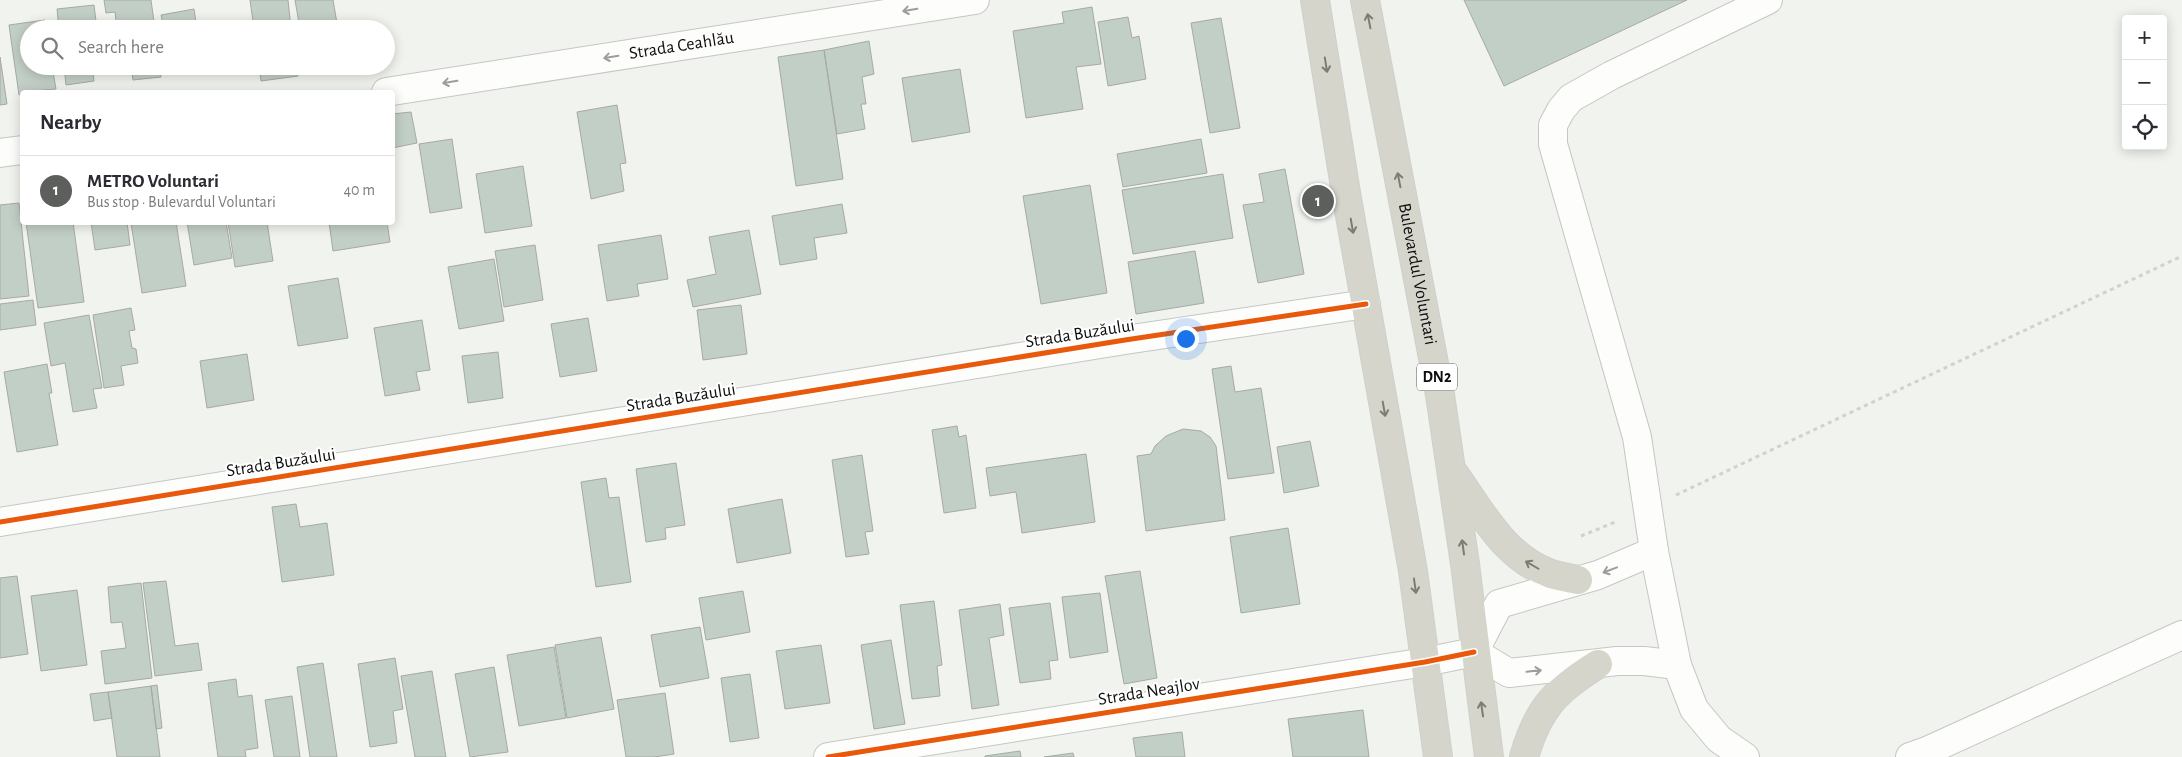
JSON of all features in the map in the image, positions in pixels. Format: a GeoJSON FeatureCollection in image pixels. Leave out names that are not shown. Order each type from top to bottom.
{"type":"FeatureCollection","features":[{"type":"Feature","properties":{"kind":"highway"},"geometry":{"type":"LineString","coordinates":[[1316,0],[1366,304],[1413,571],[1438,757]]}},
{"type":"Feature","properties":{"kind":"highway","name":"Bulevardul Voluntari"},"geometry":{"type":"LineString","coordinates":[[1365,0],[1438,385],[1452,470],[1488,757]]}},
{"type":"Feature","properties":{"kind":"highway"},"geometry":{"type":"LineString","coordinates":[[1452,470],[1500,539],[1514,553],[1552,575],[1578,580]]}},
{"type":"Feature","properties":{"kind":"highway"},"geometry":{"type":"LineString","coordinates":[[1524,757],[1537,720],[1552,698],[1569,682],[1598,664]]}},
{"type":"Feature","properties":{"kind":"street","name":"Strada Ceahlău"},"geometry":{"type":"LineString","coordinates":[[395,91],[975,0]]}},
{"type":"Feature","properties":{"kind":"street"},"geometry":{"type":"LineString","coordinates":[[1745,757],[1719,739],[1694,709],[1677,665],[1654,551],[1637,437],[1553,144],[1553,125],[1561,110],[1572,98],[1604,79],[1768,0]]}},
{"type":"Feature","properties":{"kind":"street"},"geometry":{"type":"LineString","coordinates":[[0,153],[20,150]]}},
{"type":"Feature","properties":{"kind":"street","name":"Strada Buzăului"},"geometry":{"type":"LineString","coordinates":[[0,522],[1124,340],[1366,304]]}},
{"type":"Feature","properties":{"kind":"street"},"geometry":{"type":"LineString","coordinates":[[1654,551],[1598,575],[1499,604],[1474,652],[1509,673],[1644,661],[1677,665]]}},
{"type":"Feature","properties":{"kind":"street"},"geometry":{"type":"LineString","coordinates":[[1910,757],[1928,751],[2182,635]]}},
{"type":"Feature","properties":{"kind":"street","name":"Strada Neajlov"},"geometry":{"type":"LineString","coordinates":[[828,757],[1425,662],[1474,652]]}},
{"type":"Feature","properties":{"kind":"path"},"geometry":{"type":"LineString","coordinates":[[1581,536],[1649,508],[2182,256]]}},
{"type":"Feature","properties":{"kind":"building"},"geometry":{"type":"Polygon","coordinates":[[[104,0],[151,0],[154,20],[116,20],[115,12],[106,13],[104,0]]]}},
{"type":"Feature","properties":{"kind":"building"},"geometry":{"type":"Polygon","coordinates":[[[250,0],[288,0],[290,20],[253,20],[250,0]]]}},
{"type":"Feature","properties":{"kind":"building"},"geometry":{"type":"Polygon","coordinates":[[[295,0],[333,0],[336,20],[298,20],[295,0]]]}},
{"type":"Feature","properties":{"kind":"building"},"geometry":{"type":"Polygon","coordinates":[[[1464,0],[1687,0],[1504,86],[1464,0]]]}},
{"type":"Feature","properties":{"kind":"building"},"geometry":{"type":"Polygon","coordinates":[[[94,5],[96,20],[58,20],[57,9],[94,5]]]}},
{"type":"Feature","properties":{"kind":"building"},"geometry":{"type":"Polygon","coordinates":[[[1092,7],[1101,64],[1076,67],[1083,109],[1026,118],[1013,31],[1064,23],[1062,12],[1092,7]]]}},
{"type":"Feature","properties":{"kind":"building"},"geometry":{"type":"Polygon","coordinates":[[[194,9],[196,20],[162,20],[161,15],[194,9]]]}},
{"type":"Feature","properties":{"kind":"building"},"geometry":{"type":"Polygon","coordinates":[[[1128,17],[1132,38],[1139,36],[1146,79],[1108,86],[1098,22],[1128,17]]]}},
{"type":"Feature","properties":{"kind":"building"},"geometry":{"type":"Polygon","coordinates":[[[1221,18],[1240,128],[1210,133],[1191,23],[1221,18]]]}},
{"type":"Feature","properties":{"kind":"building"},"geometry":{"type":"Polygon","coordinates":[[[20,23],[20,75],[54,75],[56,89],[20,90],[19,95],[9,25],[20,23]]]}},
{"type":"Feature","properties":{"kind":"building"},"geometry":{"type":"Polygon","coordinates":[[[869,41],[874,74],[862,77],[866,104],[861,104],[865,129],[837,134],[824,50],[869,41]]]}},
{"type":"Feature","properties":{"kind":"building"},"geometry":{"type":"Polygon","coordinates":[[[824,50],[843,179],[796,186],[778,57],[824,50]]]}},
{"type":"Feature","properties":{"kind":"building"},"geometry":{"type":"Polygon","coordinates":[[[0,57],[7,104],[0,105],[0,57]]]}},
{"type":"Feature","properties":{"kind":"building"},"geometry":{"type":"Polygon","coordinates":[[[960,69],[970,132],[912,142],[902,78],[960,69]]]}},
{"type":"Feature","properties":{"kind":"building"},"geometry":{"type":"Polygon","coordinates":[[[65,75],[93,75],[94,81],[66,85],[65,75]]]}},
{"type":"Feature","properties":{"kind":"building"},"geometry":{"type":"Polygon","coordinates":[[[132,75],[161,75],[161,77],[133,80],[132,75]]]}},
{"type":"Feature","properties":{"kind":"building"},"geometry":{"type":"Polygon","coordinates":[[[260,75],[298,76],[261,81],[260,75]]]}},
{"type":"Feature","properties":{"kind":"building"},"geometry":{"type":"Polygon","coordinates":[[[617,105],[626,163],[620,164],[624,191],[591,199],[577,112],[617,105]]]}},
{"type":"Feature","properties":{"kind":"building"},"geometry":{"type":"Polygon","coordinates":[[[411,112],[417,143],[395,147],[395,114],[411,112]]]}},
{"type":"Feature","properties":{"kind":"building"},"geometry":{"type":"Polygon","coordinates":[[[452,139],[462,208],[430,213],[419,144],[452,139]]]}},
{"type":"Feature","properties":{"kind":"building"},"geometry":{"type":"Polygon","coordinates":[[[1201,139],[1207,173],[1123,187],[1117,154],[1201,139]]]}},
{"type":"Feature","properties":{"kind":"building"},"geometry":{"type":"Polygon","coordinates":[[[523,166],[532,226],[485,233],[476,174],[523,166]]]}},
{"type":"Feature","properties":{"kind":"building"},"geometry":{"type":"Polygon","coordinates":[[[1285,169],[1304,274],[1258,283],[1243,205],[1264,202],[1259,174],[1285,169]]]}},
{"type":"Feature","properties":{"kind":"building"},"geometry":{"type":"Polygon","coordinates":[[[1223,174],[1233,238],[1133,254],[1122,190],[1223,174]]]}},
{"type":"Feature","properties":{"kind":"building"},"geometry":{"type":"Polygon","coordinates":[[[1090,185],[1107,293],[1041,304],[1023,196],[1090,185]]]}},
{"type":"Feature","properties":{"kind":"building"},"geometry":{"type":"Polygon","coordinates":[[[19,203],[29,296],[0,299],[0,205],[19,203]]]}},
{"type":"Feature","properties":{"kind":"building"},"geometry":{"type":"Polygon","coordinates":[[[842,204],[847,233],[814,238],[817,259],[780,265],[772,216],[842,204]]]}},
{"type":"Feature","properties":{"kind":"building"},"geometry":{"type":"Polygon","coordinates":[[[26,225],[73,225],[84,302],[38,308],[26,225]]]}},
{"type":"Feature","properties":{"kind":"building"},"geometry":{"type":"Polygon","coordinates":[[[91,225],[127,225],[130,245],[95,250],[91,225]]]}},
{"type":"Feature","properties":{"kind":"building"},"geometry":{"type":"Polygon","coordinates":[[[131,225],[176,225],[186,286],[142,293],[131,225]]]}},
{"type":"Feature","properties":{"kind":"building"},"geometry":{"type":"Polygon","coordinates":[[[187,225],[226,225],[232,258],[194,265],[187,225]]]}},
{"type":"Feature","properties":{"kind":"building"},"geometry":{"type":"Polygon","coordinates":[[[228,225],[267,225],[273,261],[235,267],[228,225]]]}},
{"type":"Feature","properties":{"kind":"building"},"geometry":{"type":"Polygon","coordinates":[[[329,225],[387,225],[390,242],[333,251],[329,225]]]}},
{"type":"Feature","properties":{"kind":"building"},"geometry":{"type":"Polygon","coordinates":[[[749,230],[761,294],[693,307],[687,280],[716,274],[709,237],[749,230]]]}},
{"type":"Feature","properties":{"kind":"building"},"geometry":{"type":"Polygon","coordinates":[[[661,235],[668,279],[637,284],[639,296],[607,301],[598,245],[661,235]]]}},
{"type":"Feature","properties":{"kind":"building"},"geometry":{"type":"Polygon","coordinates":[[[535,245],[543,300],[504,307],[495,251],[535,245]]]}},
{"type":"Feature","properties":{"kind":"building"},"geometry":{"type":"Polygon","coordinates":[[[1195,251],[1204,303],[1136,314],[1128,262],[1195,251]]]}},
{"type":"Feature","properties":{"kind":"building"},"geometry":{"type":"Polygon","coordinates":[[[494,259],[504,321],[459,329],[448,267],[494,259]]]}},
{"type":"Feature","properties":{"kind":"building"},"geometry":{"type":"Polygon","coordinates":[[[338,278],[348,338],[298,346],[288,286],[338,278]]]}},
{"type":"Feature","properties":{"kind":"building"},"geometry":{"type":"Polygon","coordinates":[[[33,300],[36,325],[0,330],[0,304],[33,300]]]}},
{"type":"Feature","properties":{"kind":"building"},"geometry":{"type":"Polygon","coordinates":[[[741,305],[747,354],[703,360],[697,310],[741,305]]]}},
{"type":"Feature","properties":{"kind":"building"},"geometry":{"type":"Polygon","coordinates":[[[131,308],[135,330],[129,331],[132,348],[136,349],[138,363],[121,366],[124,385],[104,388],[93,315],[131,308]]]}},
{"type":"Feature","properties":{"kind":"building"},"geometry":{"type":"Polygon","coordinates":[[[89,315],[102,388],[93,389],[97,408],[73,412],[65,363],[51,366],[44,323],[89,315]]]}},
{"type":"Feature","properties":{"kind":"building"},"geometry":{"type":"Polygon","coordinates":[[[588,318],[597,371],[560,377],[551,324],[588,318]]]}},
{"type":"Feature","properties":{"kind":"building"},"geometry":{"type":"Polygon","coordinates":[[[422,320],[430,370],[416,372],[420,390],[385,396],[374,328],[422,320]]]}},
{"type":"Feature","properties":{"kind":"building"},"geometry":{"type":"Polygon","coordinates":[[[498,352],[503,398],[468,403],[462,356],[498,352]]]}},
{"type":"Feature","properties":{"kind":"building"},"geometry":{"type":"Polygon","coordinates":[[[247,354],[254,400],[207,408],[200,361],[247,354]]]}},
{"type":"Feature","properties":{"kind":"building"},"geometry":{"type":"Polygon","coordinates":[[[47,364],[52,393],[49,393],[58,445],[17,452],[4,372],[47,364]]]}},
{"type":"Feature","properties":{"kind":"building"},"geometry":{"type":"Polygon","coordinates":[[[1231,366],[1235,392],[1261,388],[1274,473],[1228,479],[1212,369],[1231,366]]]}},
{"type":"Feature","properties":{"kind":"building"},"geometry":{"type":"Polygon","coordinates":[[[957,426],[959,437],[966,435],[976,508],[944,513],[932,430],[957,426]]]}},
{"type":"Feature","properties":{"kind":"building"},"geometry":{"type":"Polygon","coordinates":[[[1183,429],[1201,431],[1210,437],[1216,446],[1225,520],[1146,531],[1137,456],[1151,454],[1155,446],[1166,436],[1183,429]]]}},
{"type":"Feature","properties":{"kind":"building"},"geometry":{"type":"Polygon","coordinates":[[[1310,441],[1319,486],[1284,493],[1277,447],[1310,441]]]}},
{"type":"Feature","properties":{"kind":"building"},"geometry":{"type":"Polygon","coordinates":[[[1086,454],[1095,522],[1022,533],[1016,492],[990,496],[986,468],[1086,454]]]}},
{"type":"Feature","properties":{"kind":"building"},"geometry":{"type":"Polygon","coordinates":[[[862,455],[873,531],[865,532],[869,554],[846,557],[832,460],[862,455]]]}},
{"type":"Feature","properties":{"kind":"building"},"geometry":{"type":"Polygon","coordinates":[[[676,463],[685,525],[665,528],[666,539],[646,542],[636,469],[676,463]]]}},
{"type":"Feature","properties":{"kind":"building"},"geometry":{"type":"Polygon","coordinates":[[[606,478],[609,498],[619,497],[631,582],[596,587],[581,482],[606,478]]]}},
{"type":"Feature","properties":{"kind":"building"},"geometry":{"type":"Polygon","coordinates":[[[782,499],[791,553],[737,563],[728,509],[782,499]]]}},
{"type":"Feature","properties":{"kind":"building"},"geometry":{"type":"Polygon","coordinates":[[[296,504],[300,527],[327,523],[334,575],[282,582],[272,507],[296,504]]]}},
{"type":"Feature","properties":{"kind":"building"},"geometry":{"type":"Polygon","coordinates":[[[1288,528],[1300,604],[1241,613],[1230,537],[1288,528]]]}},
{"type":"Feature","properties":{"kind":"building"},"geometry":{"type":"Polygon","coordinates":[[[1140,571],[1157,678],[1124,684],[1105,576],[1140,571]]]}},
{"type":"Feature","properties":{"kind":"building"},"geometry":{"type":"Polygon","coordinates":[[[17,576],[28,654],[0,658],[0,578],[17,576]]]}},
{"type":"Feature","properties":{"kind":"building"},"geometry":{"type":"Polygon","coordinates":[[[166,581],[175,646],[198,643],[202,670],[155,676],[143,583],[166,581]]]}},
{"type":"Feature","properties":{"kind":"building"},"geometry":{"type":"Polygon","coordinates":[[[141,583],[152,678],[105,684],[101,651],[126,648],[122,622],[111,623],[108,587],[141,583]]]}},
{"type":"Feature","properties":{"kind":"building"},"geometry":{"type":"Polygon","coordinates":[[[77,590],[87,665],[41,671],[31,596],[77,590]]]}},
{"type":"Feature","properties":{"kind":"building"},"geometry":{"type":"Polygon","coordinates":[[[743,591],[750,632],[706,640],[699,598],[743,591]]]}},
{"type":"Feature","properties":{"kind":"building"},"geometry":{"type":"Polygon","coordinates":[[[1100,593],[1108,652],[1070,658],[1062,597],[1100,593]]]}},
{"type":"Feature","properties":{"kind":"building"},"geometry":{"type":"Polygon","coordinates":[[[934,601],[942,665],[937,666],[940,696],[912,699],[900,605],[934,601]]]}},
{"type":"Feature","properties":{"kind":"building"},"geometry":{"type":"Polygon","coordinates":[[[1050,603],[1058,660],[1049,661],[1051,679],[1020,683],[1009,608],[1050,603]]]}},
{"type":"Feature","properties":{"kind":"building"},"geometry":{"type":"Polygon","coordinates":[[[1000,604],[1004,635],[989,638],[999,705],[972,709],[959,610],[1000,604]]]}},
{"type":"Feature","properties":{"kind":"building"},"geometry":{"type":"Polygon","coordinates":[[[700,627],[709,678],[660,687],[651,635],[700,627]]]}},
{"type":"Feature","properties":{"kind":"building"},"geometry":{"type":"Polygon","coordinates":[[[601,637],[614,709],[567,718],[555,645],[601,637]]]}},
{"type":"Feature","properties":{"kind":"building"},"geometry":{"type":"Polygon","coordinates":[[[891,640],[905,724],[874,729],[861,645],[891,640]]]}},
{"type":"Feature","properties":{"kind":"building"},"geometry":{"type":"Polygon","coordinates":[[[821,645],[830,703],[785,709],[776,651],[821,645]]]}},
{"type":"Feature","properties":{"kind":"building"},"geometry":{"type":"Polygon","coordinates":[[[554,647],[566,718],[519,726],[507,655],[554,647]]]}},
{"type":"Feature","properties":{"kind":"building"},"geometry":{"type":"Polygon","coordinates":[[[395,658],[403,709],[393,711],[397,743],[370,747],[358,664],[395,658]]]}},
{"type":"Feature","properties":{"kind":"building"},"geometry":{"type":"Polygon","coordinates":[[[323,663],[337,757],[310,757],[297,667],[323,663]]]}},
{"type":"Feature","properties":{"kind":"building"},"geometry":{"type":"Polygon","coordinates":[[[494,667],[508,752],[470,757],[455,674],[494,667]]]}},
{"type":"Feature","properties":{"kind":"building"},"geometry":{"type":"Polygon","coordinates":[[[432,671],[446,757],[415,757],[401,676],[432,671]]]}},
{"type":"Feature","properties":{"kind":"building"},"geometry":{"type":"Polygon","coordinates":[[[750,674],[759,738],[730,742],[721,678],[750,674]]]}},
{"type":"Feature","properties":{"kind":"building"},"geometry":{"type":"Polygon","coordinates":[[[236,679],[238,697],[252,695],[258,748],[245,750],[246,757],[218,757],[208,683],[236,679]]]}},
{"type":"Feature","properties":{"kind":"building"},"geometry":{"type":"Polygon","coordinates":[[[157,685],[162,728],[156,729],[151,686],[157,685]]]}},
{"type":"Feature","properties":{"kind":"building"},"geometry":{"type":"Polygon","coordinates":[[[151,686],[160,757],[117,757],[108,692],[151,686]]]}},
{"type":"Feature","properties":{"kind":"building"},"geometry":{"type":"Polygon","coordinates":[[[108,692],[112,718],[94,721],[90,694],[108,692]]]}},
{"type":"Feature","properties":{"kind":"building"},"geometry":{"type":"Polygon","coordinates":[[[665,693],[674,754],[654,757],[626,757],[617,700],[665,693]]]}},
{"type":"Feature","properties":{"kind":"building"},"geometry":{"type":"Polygon","coordinates":[[[292,696],[300,757],[274,757],[265,700],[292,696]]]}},
{"type":"Feature","properties":{"kind":"building"},"geometry":{"type":"Polygon","coordinates":[[[1363,710],[1369,757],[1293,757],[1288,719],[1363,710]]]}},
{"type":"Feature","properties":{"kind":"building"},"geometry":{"type":"Polygon","coordinates":[[[1182,732],[1185,757],[1136,757],[1133,738],[1182,732]]]}},
{"type":"Feature","properties":{"kind":"building"},"geometry":{"type":"Polygon","coordinates":[[[1020,751],[1021,757],[985,757],[985,756],[1020,751]]]}},
{"type":"Feature","properties":{"kind":"building"},"geometry":{"type":"Polygon","coordinates":[[[1073,753],[1074,757],[1044,757],[1073,753]]]}},
{"type":"Feature","properties":{"kind":"cycle path"},"geometry":{"type":"LineString","coordinates":[[0,522],[1125,340],[1366,304]]}},
{"type":"Feature","properties":{"kind":"cycle path"},"geometry":{"type":"LineString","coordinates":[[828,757],[1425,662],[1474,652]]}},
{"type":"Feature","properties":{"kind":"place","name":"METRO Voluntari"},"geometry":{"type":"Point","coordinates":[1318,201]}}]}
